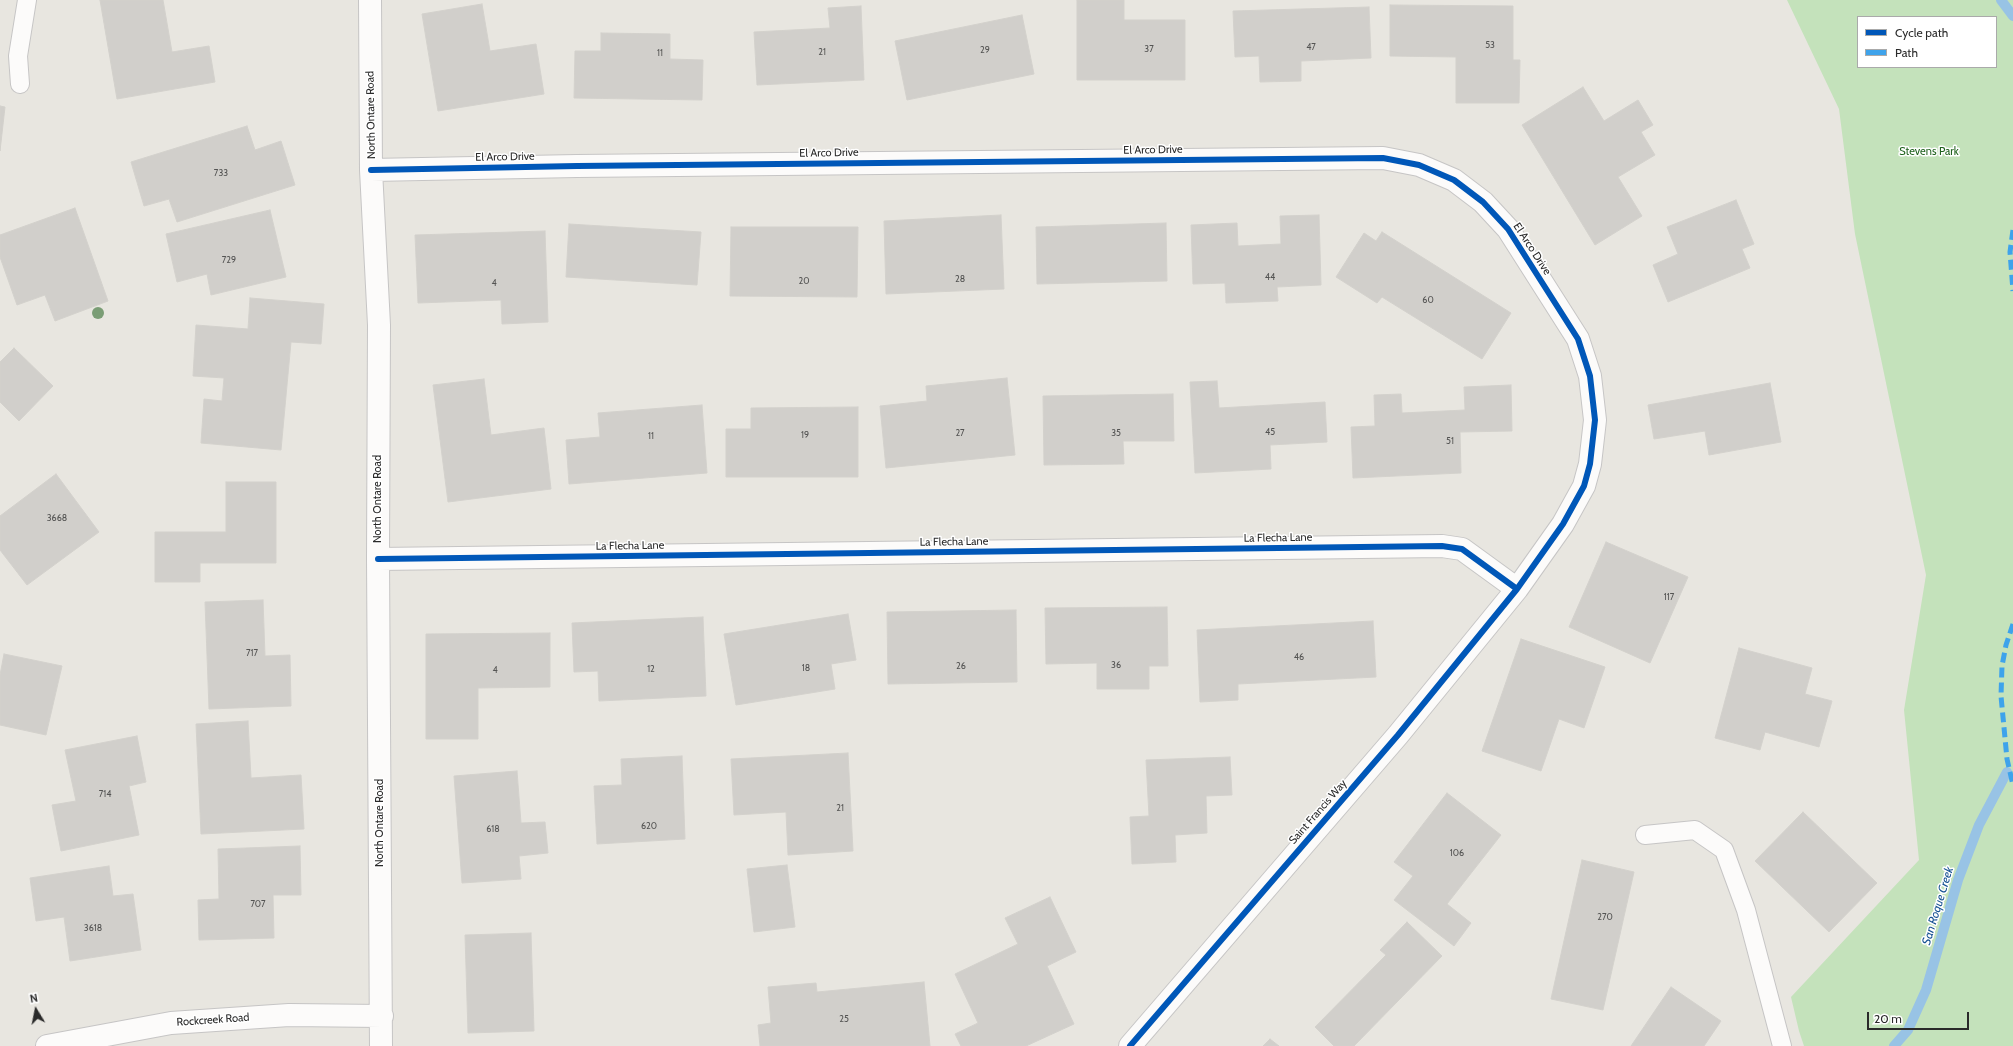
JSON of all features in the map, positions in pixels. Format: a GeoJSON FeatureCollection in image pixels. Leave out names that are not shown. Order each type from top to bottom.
{"type":"FeatureCollection","features":[{"type":"Feature","properties":{"kind":"street","name":"North Ontare Road"},"geometry":{"type":"LineString","coordinates":[[370,0],[372,170],[379,324],[378,558],[381,1046]]}},
{"type":"Feature","properties":{"kind":"street","name":"El Arco Drive"},"geometry":{"type":"LineString","coordinates":[[372,170],[593,166],[1383,158],[1419,165],[1454,180],[1483,202],[1508,229],[1578,339],[1590,376],[1595,420],[1590,464],[1584,486],[1563,524],[1517,589]]}},
{"type":"Feature","properties":{"kind":"street","name":"La Flecha Lane"},"geometry":{"type":"LineString","coordinates":[[378,558],[1442,546],[1462,549],[1517,589]]}},
{"type":"Feature","properties":{"kind":"street","name":"Saint Francis Way"},"geometry":{"type":"LineString","coordinates":[[1130,1046],[1398,735],[1517,589]]}},
{"type":"Feature","properties":{"kind":"street","name":"Rockcreek Road"},"geometry":{"type":"LineString","coordinates":[[47,1046],[171,1023],[288,1015],[382,1016]]}},
{"type":"Feature","properties":{"kind":"lane"},"geometry":{"type":"LineString","coordinates":[[20,84],[18,56],[27,0]]}},
{"type":"Feature","properties":{"kind":"lane"},"geometry":{"type":"LineString","coordinates":[[1645,836],[1695,830],[1724,850],[1746,910],[1782,1046]]}},
{"type":"Feature","properties":{"kind":"green space","name":"Stevens Park"},"geometry":{"type":"Polygon","coordinates":[[[1787,0],[2013,0],[2013,1046],[1804,1046],[1791,997],[1919,860],[1904,710],[1926,575],[1855,234],[1839,109],[1787,0]]]}},
{"type":"Feature","properties":{"kind":"building"},"geometry":{"type":"Polygon","coordinates":[[[100,0],[163,0],[172,52],[209,46],[215,82],[117,99],[100,0]]]}},
{"type":"Feature","properties":{"kind":"building"},"geometry":{"type":"Polygon","coordinates":[[[1077,0],[1124,0],[1124,20],[1185,20],[1185,80],[1077,80],[1077,0]]]}},
{"type":"Feature","properties":{"kind":"building"},"geometry":{"type":"Polygon","coordinates":[[[482,4],[490,51],[536,44],[544,94],[438,111],[422,14],[482,4]]]}},
{"type":"Feature","properties":{"kind":"building"},"geometry":{"type":"Polygon","coordinates":[[[1390,5],[1513,6],[1513,60],[1520,60],[1519,103],[1456,103],[1456,57],[1390,56],[1390,5]]]}},
{"type":"Feature","properties":{"kind":"building"},"geometry":{"type":"Polygon","coordinates":[[[861,6],[864,80],[757,85],[754,32],[830,28],[828,8],[861,6]]]}},
{"type":"Feature","properties":{"kind":"building"},"geometry":{"type":"Polygon","coordinates":[[[1369,7],[1371,58],[1301,61],[1301,81],[1260,82],[1259,56],[1235,57],[1233,11],[1369,7]]]}},
{"type":"Feature","properties":{"kind":"building"},"geometry":{"type":"Polygon","coordinates":[[[1022,15],[1034,74],[907,100],[895,41],[1022,15]]]}},
{"type":"Feature","properties":{"kind":"building"},"geometry":{"type":"Polygon","coordinates":[[[601,33],[670,34],[670,59],[703,60],[702,100],[574,98],[575,51],[601,51],[601,33]]]}},
{"type":"Feature","properties":{"kind":"building"},"geometry":{"type":"Polygon","coordinates":[[[1583,87],[1604,121],[1638,100],[1653,125],[1641,132],[1655,155],[1618,177],[1642,216],[1595,245],[1522,125],[1583,87]]]}},
{"type":"Feature","properties":{"kind":"building"},"geometry":{"type":"Polygon","coordinates":[[[0,106],[5,107],[0,151],[0,106]]]}},
{"type":"Feature","properties":{"kind":"building"},"geometry":{"type":"Polygon","coordinates":[[[247,126],[255,150],[281,141],[295,185],[177,222],[169,199],[144,206],[131,162],[247,126]]]}},
{"type":"Feature","properties":{"kind":"building"},"geometry":{"type":"Polygon","coordinates":[[[1736,200],[1754,244],[1742,249],[1750,268],[1668,302],[1653,265],[1678,254],[1667,227],[1736,200]]]}},
{"type":"Feature","properties":{"kind":"building"},"geometry":{"type":"Polygon","coordinates":[[[75,208],[108,301],[55,321],[45,295],[17,305],[0,257],[0,235],[75,208]]]}},
{"type":"Feature","properties":{"kind":"building"},"geometry":{"type":"Polygon","coordinates":[[[270,210],[286,277],[211,295],[207,274],[177,282],[166,234],[270,210]]]}},
{"type":"Feature","properties":{"kind":"building"},"geometry":{"type":"Polygon","coordinates":[[[1001,215],[1004,289],[886,294],[884,221],[1001,215]]]}},
{"type":"Feature","properties":{"kind":"building"},"geometry":{"type":"Polygon","coordinates":[[[1319,215],[1321,285],[1277,287],[1278,301],[1226,303],[1225,283],[1193,284],[1191,225],[1237,223],[1238,246],[1281,244],[1280,216],[1319,215]]]}},
{"type":"Feature","properties":{"kind":"building"},"geometry":{"type":"Polygon","coordinates":[[[1166,223],[1167,281],[1037,284],[1036,227],[1166,223]]]}},
{"type":"Feature","properties":{"kind":"building"},"geometry":{"type":"Polygon","coordinates":[[[569,224],[701,232],[697,285],[566,277],[569,224]]]}},
{"type":"Feature","properties":{"kind":"building"},"geometry":{"type":"Polygon","coordinates":[[[731,227],[858,227],[857,297],[730,296],[731,227]]]}},
{"type":"Feature","properties":{"kind":"building"},"geometry":{"type":"Polygon","coordinates":[[[545,231],[548,322],[502,324],[501,300],[418,303],[415,235],[545,231]]]}},
{"type":"Feature","properties":{"kind":"building"},"geometry":{"type":"Polygon","coordinates":[[[1382,232],[1511,313],[1482,359],[1382,297],[1377,303],[1336,277],[1364,233],[1376,241],[1382,232]]]}},
{"type":"Feature","properties":{"kind":"building"},"geometry":{"type":"Polygon","coordinates":[[[250,298],[324,304],[321,344],[291,342],[281,450],[201,443],[204,399],[222,401],[224,378],[193,376],[196,325],[248,329],[250,298]]]}},
{"type":"Feature","properties":{"kind":"building"},"geometry":{"type":"Polygon","coordinates":[[[14,348],[53,386],[19,421],[0,402],[0,362],[14,348]]]}},
{"type":"Feature","properties":{"kind":"building"},"geometry":{"type":"Polygon","coordinates":[[[1007,378],[1015,455],[886,468],[880,406],[927,401],[926,386],[1007,378]]]}},
{"type":"Feature","properties":{"kind":"building"},"geometry":{"type":"Polygon","coordinates":[[[484,379],[491,435],[544,428],[551,489],[448,502],[433,385],[484,379]]]}},
{"type":"Feature","properties":{"kind":"building"},"geometry":{"type":"Polygon","coordinates":[[[1217,381],[1219,408],[1325,402],[1327,442],[1270,445],[1271,469],[1195,473],[1190,382],[1217,381]]]}},
{"type":"Feature","properties":{"kind":"building"},"geometry":{"type":"Polygon","coordinates":[[[1770,383],[1781,442],[1709,455],[1705,431],[1654,439],[1648,405],[1770,383]]]}},
{"type":"Feature","properties":{"kind":"building"},"geometry":{"type":"Polygon","coordinates":[[[1511,385],[1512,431],[1460,432],[1461,473],[1353,478],[1351,427],[1375,426],[1374,395],[1401,394],[1402,413],[1465,410],[1464,387],[1511,385]]]}},
{"type":"Feature","properties":{"kind":"building"},"geometry":{"type":"Polygon","coordinates":[[[1173,394],[1174,441],[1123,441],[1124,464],[1044,465],[1043,396],[1173,394]]]}},
{"type":"Feature","properties":{"kind":"building"},"geometry":{"type":"Polygon","coordinates":[[[702,405],[707,473],[569,484],[566,440],[600,437],[598,413],[702,405]]]}},
{"type":"Feature","properties":{"kind":"building"},"geometry":{"type":"Polygon","coordinates":[[[858,407],[858,477],[726,477],[726,429],[751,429],[751,408],[858,407]]]}},
{"type":"Feature","properties":{"kind":"building"},"geometry":{"type":"Polygon","coordinates":[[[56,474],[99,532],[27,585],[0,550],[0,516],[56,474]]]}},
{"type":"Feature","properties":{"kind":"building"},"geometry":{"type":"Polygon","coordinates":[[[226,482],[276,482],[276,563],[200,563],[200,582],[155,582],[155,532],[226,532],[226,482]]]}},
{"type":"Feature","properties":{"kind":"building"},"geometry":{"type":"Polygon","coordinates":[[[1606,542],[1688,577],[1650,663],[1569,627],[1606,542]]]}},
{"type":"Feature","properties":{"kind":"building"},"geometry":{"type":"Polygon","coordinates":[[[263,600],[265,656],[290,655],[291,706],[209,709],[205,602],[263,600]]]}},
{"type":"Feature","properties":{"kind":"building"},"geometry":{"type":"Polygon","coordinates":[[[1167,607],[1168,666],[1149,666],[1149,689],[1097,689],[1097,663],[1046,664],[1045,608],[1167,607]]]}},
{"type":"Feature","properties":{"kind":"building"},"geometry":{"type":"Polygon","coordinates":[[[1016,610],[1017,682],[888,684],[887,612],[1016,610]]]}},
{"type":"Feature","properties":{"kind":"building"},"geometry":{"type":"Polygon","coordinates":[[[848,614],[856,660],[831,664],[835,689],[736,705],[724,634],[848,614]]]}},
{"type":"Feature","properties":{"kind":"building"},"geometry":{"type":"Polygon","coordinates":[[[703,617],[706,696],[599,701],[598,671],[574,672],[572,623],[703,617]]]}},
{"type":"Feature","properties":{"kind":"building"},"geometry":{"type":"Polygon","coordinates":[[[1373,621],[1376,677],[1238,684],[1238,700],[1200,702],[1197,630],[1373,621]]]}},
{"type":"Feature","properties":{"kind":"building"},"geometry":{"type":"Polygon","coordinates":[[[550,633],[550,687],[478,688],[478,739],[426,739],[426,634],[550,633]]]}},
{"type":"Feature","properties":{"kind":"building"},"geometry":{"type":"Polygon","coordinates":[[[1521,639],[1605,667],[1584,728],[1559,719],[1541,771],[1482,751],[1521,639]]]}},
{"type":"Feature","properties":{"kind":"building"},"geometry":{"type":"Polygon","coordinates":[[[1739,648],[1812,668],[1805,694],[1832,701],[1819,747],[1765,732],[1760,750],[1715,738],[1739,648]]]}},
{"type":"Feature","properties":{"kind":"building"},"geometry":{"type":"Polygon","coordinates":[[[4,654],[62,666],[46,735],[0,725],[0,675],[4,654]]]}},
{"type":"Feature","properties":{"kind":"building"},"geometry":{"type":"Polygon","coordinates":[[[248,721],[251,778],[301,775],[304,829],[201,834],[196,724],[248,721]]]}},
{"type":"Feature","properties":{"kind":"building"},"geometry":{"type":"Polygon","coordinates":[[[137,736],[146,782],[129,786],[139,835],[61,851],[52,805],[76,801],[65,750],[137,736]]]}},
{"type":"Feature","properties":{"kind":"building"},"geometry":{"type":"Polygon","coordinates":[[[848,753],[853,851],[788,855],[786,812],[734,815],[731,759],[848,753]]]}},
{"type":"Feature","properties":{"kind":"building"},"geometry":{"type":"Polygon","coordinates":[[[682,756],[685,839],[597,844],[594,786],[622,785],[621,759],[682,756]]]}},
{"type":"Feature","properties":{"kind":"building"},"geometry":{"type":"Polygon","coordinates":[[[1230,757],[1232,795],[1206,796],[1207,833],[1175,835],[1176,862],[1132,864],[1130,817],[1149,816],[1146,760],[1230,757]]]}},
{"type":"Feature","properties":{"kind":"building"},"geometry":{"type":"Polygon","coordinates":[[[517,771],[521,823],[545,822],[548,853],[519,856],[521,879],[462,883],[454,776],[517,771]]]}},
{"type":"Feature","properties":{"kind":"building"},"geometry":{"type":"Polygon","coordinates":[[[1447,793],[1501,835],[1447,904],[1471,923],[1454,946],[1394,900],[1413,876],[1394,862],[1447,793]]]}},
{"type":"Feature","properties":{"kind":"building"},"geometry":{"type":"Polygon","coordinates":[[[1803,812],[1877,883],[1829,932],[1755,861],[1803,812]]]}},
{"type":"Feature","properties":{"kind":"building"},"geometry":{"type":"Polygon","coordinates":[[[300,846],[301,895],[273,895],[274,938],[199,940],[198,900],[219,899],[218,849],[300,846]]]}},
{"type":"Feature","properties":{"kind":"building"},"geometry":{"type":"Polygon","coordinates":[[[1582,860],[1634,872],[1603,1010],[1551,999],[1582,860]]]}},
{"type":"Feature","properties":{"kind":"building"},"geometry":{"type":"Polygon","coordinates":[[[787,865],[795,927],[754,932],[747,869],[787,865]]]}},
{"type":"Feature","properties":{"kind":"building"},"geometry":{"type":"Polygon","coordinates":[[[109,866],[113,896],[133,894],[141,950],[70,961],[64,917],[36,921],[30,878],[109,866]]]}},
{"type":"Feature","properties":{"kind":"building"},"geometry":{"type":"Polygon","coordinates":[[[1050,897],[1076,952],[1047,966],[1074,1024],[1026,1046],[961,1046],[955,1034],[978,1023],[955,974],[1018,944],[1005,918],[1050,897]]]}},
{"type":"Feature","properties":{"kind":"building"},"geometry":{"type":"Polygon","coordinates":[[[1407,922],[1442,956],[1354,1046],[1334,1046],[1315,1027],[1386,955],[1380,950],[1407,922]]]}},
{"type":"Feature","properties":{"kind":"building"},"geometry":{"type":"Polygon","coordinates":[[[531,933],[534,1031],[468,1033],[465,935],[531,933]]]}},
{"type":"Feature","properties":{"kind":"building"},"geometry":{"type":"Polygon","coordinates":[[[924,982],[930,1046],[760,1046],[758,1025],[771,1023],[768,987],[816,983],[817,992],[924,982]]]}},
{"type":"Feature","properties":{"kind":"building"},"geometry":{"type":"Polygon","coordinates":[[[1671,987],[1721,1021],[1704,1046],[1631,1046],[1671,987]]]}},
{"type":"Feature","properties":{"kind":"building"},"geometry":{"type":"Polygon","coordinates":[[[1270,1039],[1279,1046],[1263,1046],[1270,1039]]]}},
{"type":"Feature","properties":{"kind":"waterway","name":"San Roque Creek"},"geometry":{"type":"LineString","coordinates":[[2001,0],[2013,16]]}},
{"type":"Feature","properties":{"kind":"waterway","name":"San Roque Creek"},"geometry":{"type":"LineString","coordinates":[[1894,1046],[1908,1030],[1926,990],[1958,880],[1979,825],[2007,772]]}},
{"type":"Feature","properties":{"kind":"marked path"},"geometry":{"type":"LineString","coordinates":[[2013,230],[2010,252],[2013,291]]}},
{"type":"Feature","properties":{"kind":"marked path"},"geometry":{"type":"LineString","coordinates":[[2013,624],[2006,645],[2002,666],[2001,696],[2007,759],[2013,785]]}},
{"type":"Feature","properties":{"kind":"cycle path"},"geometry":{"type":"LineString","coordinates":[[371,170],[577,166],[1383,158],[1419,165],[1454,180],[1483,202],[1508,229],[1578,339],[1590,376],[1595,420],[1590,464],[1584,486],[1563,524],[1517,589],[1398,735],[1130,1046]]}},
{"type":"Feature","properties":{"kind":"cycle path"},"geometry":{"type":"LineString","coordinates":[[378,559],[1442,546],[1462,549],[1517,589]]}}]}
